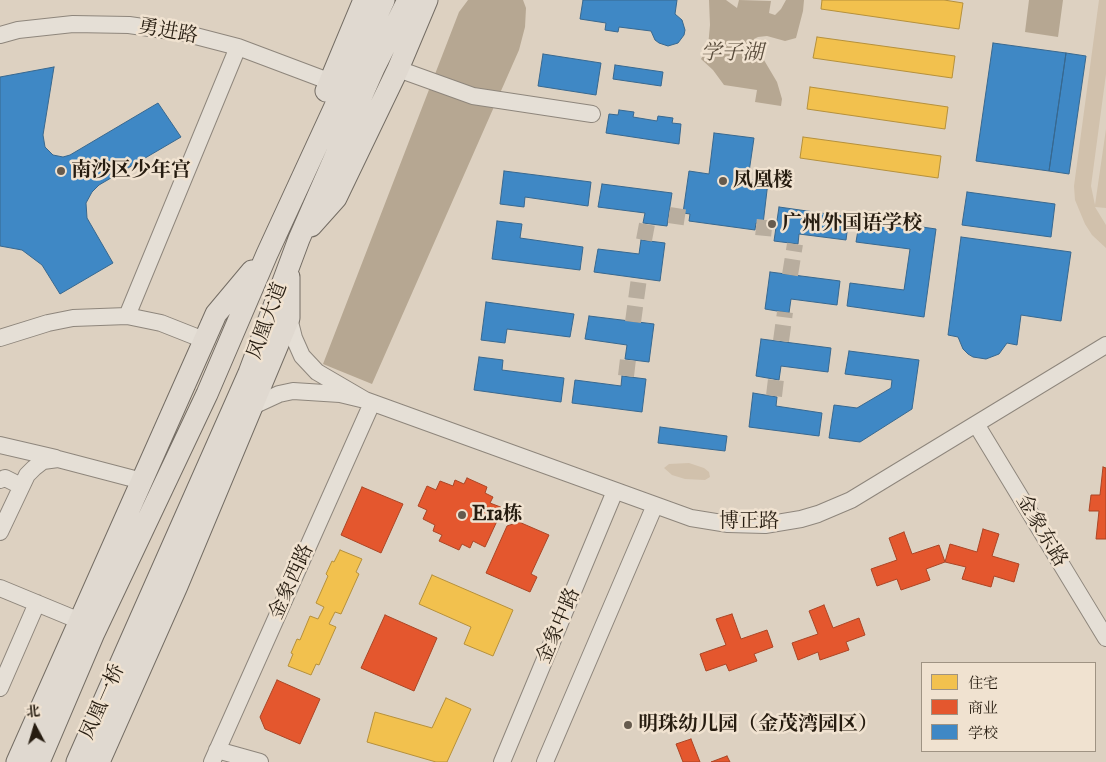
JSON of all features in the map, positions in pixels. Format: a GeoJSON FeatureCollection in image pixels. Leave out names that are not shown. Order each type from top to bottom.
{"type":"FeatureCollection","features":[{"type":"Feature","properties":{"kind":"main road"},"geometry":{"type":"LineString","coordinates":[[278,229],[284,183],[331,82],[364,0]]}},
{"type":"Feature","properties":{"kind":"main road","name":"凤凰大道"},"geometry":{"type":"LineString","coordinates":[[87,627],[206,394],[278,229],[384,0]]}},
{"type":"Feature","properties":{"kind":"main road","name":"凤凰大道"},"geometry":{"type":"LineString","coordinates":[[129,643],[249,373],[289,262],[374,68],[408,0]]}},
{"type":"Feature","properties":{"kind":"main road"},"geometry":{"type":"LineString","coordinates":[[299,239],[336,198],[407,72],[427,0]]}},
{"type":"Feature","properties":{"kind":"main road"},"geometry":{"type":"LineString","coordinates":[[17,762],[87,627],[142,481],[216,314],[267,254]]}},
{"type":"Feature","properties":{"kind":"main road"},"geometry":{"type":"LineString","coordinates":[[99,762],[177,586],[289,318],[289,262]]}},
{"type":"Feature","properties":{"kind":"main road","name":"凤凰一桥"},"geometry":{"type":"LineString","coordinates":[[39,762],[87,627]]}},
{"type":"Feature","properties":{"kind":"main road","name":"凤凰一桥"},"geometry":{"type":"LineString","coordinates":[[77,762],[129,643]]}},
{"type":"Feature","properties":{"kind":"street","name":"勇进路"},"geometry":{"type":"LineString","coordinates":[[0,35],[18,30],[74,24],[129,25],[184,33],[238,47],[331,82]]}},
{"type":"Feature","properties":{"kind":"street"},"geometry":{"type":"LineString","coordinates":[[126,316],[238,47]]}},
{"type":"Feature","properties":{"kind":"street"},"geometry":{"type":"LineString","coordinates":[[407,72],[474,96],[592,114]]}},
{"type":"Feature","properties":{"kind":"street"},"geometry":{"type":"LineString","coordinates":[[0,338],[48,323],[73,318],[126,316],[161,323],[204,340]]}},
{"type":"Feature","properties":{"kind":"street"},"geometry":{"type":"LineString","coordinates":[[289,318],[294,338],[302,356],[317,372],[369,402]]}},
{"type":"Feature","properties":{"kind":"street","name":"博正路"},"geometry":{"type":"LineString","coordinates":[[369,402],[691,518],[728,524],[765,525],[801,519],[851,500],[1106,345]]}},
{"type":"Feature","properties":{"kind":"street"},"geometry":{"type":"LineString","coordinates":[[252,406],[279,394],[293,391],[340,394],[369,402]]}},
{"type":"Feature","properties":{"kind":"street","name":"金象西路"},"geometry":{"type":"LineString","coordinates":[[214,756],[369,402]]}},
{"type":"Feature","properties":{"kind":"street","name":"金象东路"},"geometry":{"type":"LineString","coordinates":[[976,424],[1106,638]]}},
{"type":"Feature","properties":{"kind":"street"},"geometry":{"type":"LineString","coordinates":[[0,445],[142,481]]}},
{"type":"Feature","properties":{"kind":"street"},"geometry":{"type":"LineString","coordinates":[[0,532],[27,475],[43,461],[58,459]]}},
{"type":"Feature","properties":{"kind":"street"},"geometry":{"type":"LineString","coordinates":[[0,480],[6,478],[21,486]]}},
{"type":"Feature","properties":{"kind":"street","name":"金象中路"},"geometry":{"type":"LineString","coordinates":[[502,762],[615,491]]}},
{"type":"Feature","properties":{"kind":"street","name":"金象中路"},"geometry":{"type":"LineString","coordinates":[[545,762],[655,505]]}},
{"type":"Feature","properties":{"kind":"street"},"geometry":{"type":"LineString","coordinates":[[0,588],[87,627]]}},
{"type":"Feature","properties":{"kind":"street"},"geometry":{"type":"LineString","coordinates":[[0,688],[37,603]]}},
{"type":"Feature","properties":{"kind":"street"},"geometry":{"type":"LineString","coordinates":[[214,756],[260,762]]}},
{"type":"Feature","properties":{"kind":"shaded area"},"geometry":{"type":"Polygon","coordinates":[[[1099,0],[1106,0],[1106,74],[1091,186],[1095,205],[1106,129],[1106,208],[1095,207],[1106,225],[1106,248],[1092,235],[1085,224],[1075,200],[1074,186],[1099,0]]]}},
{"type":"Feature","properties":{"kind":"shaded area"},"geometry":{"type":"Polygon","coordinates":[[[689,463],[704,468],[709,472],[710,477],[705,480],[685,479],[672,475],[664,468],[669,464],[689,463]]]}},
{"type":"Feature","properties":{"kind":"water"},"geometry":{"type":"Polygon","coordinates":[[[468,0],[523,0],[526,8],[525,27],[519,50],[372,384],[323,364],[459,12],[468,0]]]}},
{"type":"Feature","properties":{"kind":"water","name":"学子湖"},"geometry":{"type":"Polygon","coordinates":[[[709,0],[726,0],[737,8],[739,0],[771,1],[769,13],[775,15],[786,0],[804,0],[796,38],[785,41],[767,36],[754,39],[758,50],[777,82],[782,99],[781,106],[755,102],[757,90],[724,85],[713,70],[701,59],[708,47],[710,25],[709,0]]]}},
{"type":"Feature","properties":{"kind":"water"},"geometry":{"type":"Polygon","coordinates":[[[1029,0],[1063,0],[1058,37],[1025,32],[1029,0]]]}},
{"type":"Feature","properties":{"kind":"building: 住宅"},"geometry":{"type":"Polygon","coordinates":[[[822,0],[944,0],[963,3],[959,29],[821,9],[822,0]]]}},
{"type":"Feature","properties":{"kind":"building: 住宅"},"geometry":{"type":"Polygon","coordinates":[[[817,37],[955,56],[952,78],[813,58],[817,37]]]}},
{"type":"Feature","properties":{"kind":"building: 住宅"},"geometry":{"type":"Polygon","coordinates":[[[810,87],[948,107],[945,129],[807,109],[810,87]]]}},
{"type":"Feature","properties":{"kind":"building: 住宅"},"geometry":{"type":"Polygon","coordinates":[[[803,137],[941,156],[938,178],[800,158],[803,137]]]}},
{"type":"Feature","properties":{"kind":"building: 住宅"},"geometry":{"type":"Polygon","coordinates":[[[340,550],[362,559],[356,572],[359,574],[341,614],[335,612],[329,624],[336,627],[319,665],[316,664],[311,675],[288,666],[293,654],[291,653],[297,639],[300,640],[310,616],[318,619],[324,607],[316,603],[328,576],[326,574],[340,550]]]}},
{"type":"Feature","properties":{"kind":"building: 住宅"},"geometry":{"type":"Polygon","coordinates":[[[432,575],[513,610],[493,656],[464,644],[471,627],[419,604],[432,575]]]}},
{"type":"Feature","properties":{"kind":"building: 住宅"},"geometry":{"type":"Polygon","coordinates":[[[446,698],[471,709],[447,762],[436,762],[367,742],[375,712],[432,728],[446,698]]]}},
{"type":"Feature","properties":{"kind":"building: 商业"},"geometry":{"type":"Polygon","coordinates":[[[1103,467],[1106,468],[1106,539],[1096,539],[1099,511],[1089,511],[1091,495],[1100,495],[1103,467]]]}},
{"type":"Feature","properties":{"kind":"building: 商业","name":"E1a栋"},"geometry":{"type":"Polygon","coordinates":[[[467,478],[487,487],[485,493],[493,497],[490,503],[503,508],[485,547],[473,541],[470,548],[462,544],[459,550],[439,541],[442,535],[433,531],[435,525],[423,519],[427,510],[418,506],[427,486],[436,490],[440,481],[453,486],[455,480],[464,484],[467,478]]]}},
{"type":"Feature","properties":{"kind":"building: 商业"},"geometry":{"type":"Polygon","coordinates":[[[362,487],[403,504],[381,553],[341,535],[362,487]]]}},
{"type":"Feature","properties":{"kind":"building: 商业"},"geometry":{"type":"Polygon","coordinates":[[[519,522],[549,535],[531,574],[537,577],[530,592],[486,573],[507,526],[519,522]]]}},
{"type":"Feature","properties":{"kind":"building: 商业"},"geometry":{"type":"Polygon","coordinates":[[[983,529],[999,534],[992,556],[1019,564],[1014,582],[994,576],[991,587],[962,579],[966,567],[945,562],[950,544],[977,552],[983,529]]]}},
{"type":"Feature","properties":{"kind":"building: 商业"},"geometry":{"type":"Polygon","coordinates":[[[904,532],[912,554],[939,545],[945,562],[926,569],[930,580],[901,590],[897,579],[877,586],[871,569],[897,560],[889,538],[904,532]]]}},
{"type":"Feature","properties":{"kind":"building: 商业"},"geometry":{"type":"Polygon","coordinates":[[[824,605],[833,628],[859,618],[865,635],[846,642],[849,650],[820,660],[818,652],[798,660],[792,643],[818,634],[809,611],[824,605]]]}},
{"type":"Feature","properties":{"kind":"building: 商业"},"geometry":{"type":"Polygon","coordinates":[[[732,614],[741,639],[767,630],[773,647],[754,654],[757,661],[729,671],[726,664],[706,671],[700,654],[726,645],[716,619],[732,614]]]}},
{"type":"Feature","properties":{"kind":"building: 商业"},"geometry":{"type":"Polygon","coordinates":[[[385,615],[437,638],[414,691],[361,668],[385,615]]]}},
{"type":"Feature","properties":{"kind":"building: 商业"},"geometry":{"type":"Polygon","coordinates":[[[277,680],[320,699],[300,744],[265,729],[260,717],[277,680]]]}},
{"type":"Feature","properties":{"kind":"building: 商业"},"geometry":{"type":"Polygon","coordinates":[[[691,739],[700,762],[683,762],[676,744],[691,739]]]}},
{"type":"Feature","properties":{"kind":"building: 商业"},"geometry":{"type":"Polygon","coordinates":[[[727,756],[730,762],[711,762],[727,756]]]}},
{"type":"Feature","properties":{"kind":"building: 学校"},"geometry":{"type":"Polygon","coordinates":[[[583,0],[677,0],[675,14],[682,20],[685,30],[684,35],[678,43],[668,46],[655,40],[651,31],[619,27],[618,32],[605,30],[606,23],[580,19],[583,0]]]}},
{"type":"Feature","properties":{"kind":"building: 学校"},"geometry":{"type":"Polygon","coordinates":[[[993,43],[1066,53],[1049,171],[976,161],[993,43]]]}},
{"type":"Feature","properties":{"kind":"building: 学校"},"geometry":{"type":"Polygon","coordinates":[[[1066,53],[1086,56],[1069,174],[1049,171],[1066,53]]]}},
{"type":"Feature","properties":{"kind":"building: 学校"},"geometry":{"type":"Polygon","coordinates":[[[543,54],[601,63],[596,95],[538,86],[543,54]]]}},
{"type":"Feature","properties":{"kind":"building: 学校"},"geometry":{"type":"Polygon","coordinates":[[[615,65],[663,72],[661,86],[613,79],[615,65]]]}},
{"type":"Feature","properties":{"kind":"building: 学校","name":"南沙区少年宫"},"geometry":{"type":"Polygon","coordinates":[[[54,67],[43,135],[45,147],[53,155],[63,157],[70,155],[158,103],[181,137],[99,185],[92,192],[86,203],[87,218],[113,263],[60,294],[42,265],[22,250],[0,246],[0,77],[54,67]]]}},
{"type":"Feature","properties":{"kind":"building: 学校"},"geometry":{"type":"Polygon","coordinates":[[[619,110],[634,112],[633,117],[657,121],[658,116],[673,118],[672,123],[681,124],[679,144],[606,133],[609,114],[618,115],[619,110]]]}},
{"type":"Feature","properties":{"kind":"building: 学校","name":"凤凰楼"},"geometry":{"type":"Polygon","coordinates":[[[714,133],[754,138],[748,179],[768,182],[763,224],[756,223],[755,230],[689,221],[690,214],[683,213],[689,171],[709,174],[714,133]]]}},
{"type":"Feature","properties":{"kind":"building: 学校"},"geometry":{"type":"Polygon","coordinates":[[[504,171],[591,182],[588,206],[525,197],[524,207],[500,204],[504,171]]]}},
{"type":"Feature","properties":{"kind":"building: 学校"},"geometry":{"type":"Polygon","coordinates":[[[602,184],[672,193],[667,226],[643,223],[645,213],[598,207],[602,184]]]}},
{"type":"Feature","properties":{"kind":"building: 学校"},"geometry":{"type":"Polygon","coordinates":[[[967,192],[1055,204],[1051,237],[962,225],[967,192]]]}},
{"type":"Feature","properties":{"kind":"building: 学校"},"geometry":{"type":"Polygon","coordinates":[[[779,207],[849,217],[846,240],[799,234],[798,244],[774,241],[779,207]]]}},
{"type":"Feature","properties":{"kind":"building: 学校"},"geometry":{"type":"Polygon","coordinates":[[[860,218],[936,229],[924,317],[847,306],[850,283],[904,290],[910,249],[856,242],[860,218]]]}},
{"type":"Feature","properties":{"kind":"building: 学校"},"geometry":{"type":"Polygon","coordinates":[[[497,221],[522,224],[520,238],[583,247],[580,270],[492,259],[497,221]]]}},
{"type":"Feature","properties":{"kind":"building: 学校"},"geometry":{"type":"Polygon","coordinates":[[[961,237],[1071,252],[1061,321],[1021,315],[1017,345],[1007,343],[999,354],[986,359],[973,357],[968,354],[963,349],[958,337],[948,335],[961,237]]]}},
{"type":"Feature","properties":{"kind":"building: 学校"},"geometry":{"type":"Polygon","coordinates":[[[641,240],[665,243],[660,281],[594,272],[598,249],[639,254],[641,240]]]}},
{"type":"Feature","properties":{"kind":"building: 学校"},"geometry":{"type":"Polygon","coordinates":[[[770,272],[840,281],[837,305],[791,299],[789,313],[765,309],[770,272]]]}},
{"type":"Feature","properties":{"kind":"building: 学校"},"geometry":{"type":"Polygon","coordinates":[[[486,302],[574,314],[570,337],[507,329],[505,343],[481,340],[486,302]]]}},
{"type":"Feature","properties":{"kind":"building: 学校"},"geometry":{"type":"Polygon","coordinates":[[[589,316],[654,324],[649,362],[625,359],[627,345],[585,339],[589,316]]]}},
{"type":"Feature","properties":{"kind":"building: 学校"},"geometry":{"type":"Polygon","coordinates":[[[761,339],[831,348],[828,372],[781,366],[779,380],[756,376],[761,339]]]}},
{"type":"Feature","properties":{"kind":"building: 学校"},"geometry":{"type":"Polygon","coordinates":[[[849,351],[919,360],[912,409],[860,442],[829,438],[834,405],[857,408],[891,388],[892,380],[845,374],[849,351]]]}},
{"type":"Feature","properties":{"kind":"building: 学校"},"geometry":{"type":"Polygon","coordinates":[[[479,357],[503,360],[502,370],[564,378],[561,402],[474,390],[479,357]]]}},
{"type":"Feature","properties":{"kind":"building: 学校"},"geometry":{"type":"Polygon","coordinates":[[[622,376],[646,379],[642,412],[572,403],[575,380],[621,386],[622,376]]]}},
{"type":"Feature","properties":{"kind":"building: 学校"},"geometry":{"type":"Polygon","coordinates":[[[753,393],[777,397],[776,406],[822,413],[819,436],[749,427],[753,393]]]}},
{"type":"Feature","properties":{"kind":"building: 学校"},"geometry":{"type":"Polygon","coordinates":[[[660,427],[727,436],[725,451],[658,443],[660,427]]]}},
{"type":"Feature","properties":{"kind":"tunnel"},"geometry":{"type":"LineString","coordinates":[[669,215],[689,218]]}},
{"type":"Feature","properties":{"kind":"tunnel"},"geometry":{"type":"LineString","coordinates":[[644,240],[647,224]]}},
{"type":"Feature","properties":{"kind":"tunnel"},"geometry":{"type":"LineString","coordinates":[[756,227],[776,229]]}},
{"type":"Feature","properties":{"kind":"tunnel"},"geometry":{"type":"LineString","coordinates":[[790,275],[795,244]]}},
{"type":"Feature","properties":{"kind":"tunnel"},"geometry":{"type":"LineString","coordinates":[[633,322],[639,278]]}},
{"type":"Feature","properties":{"kind":"tunnel"},"geometry":{"type":"LineString","coordinates":[[781,341],[785,312]]}},
{"type":"Feature","properties":{"kind":"tunnel"},"geometry":{"type":"LineString","coordinates":[[626,376],[628,359]]}},
{"type":"Feature","properties":{"kind":"tunnel"},"geometry":{"type":"LineString","coordinates":[[774,396],[776,379]]}},
{"type":"Feature","properties":{"kind":"place","name":"南沙区少年宫"},"geometry":{"type":"Point","coordinates":[61,171]}},
{"type":"Feature","properties":{"kind":"place","name":"凤凰楼"},"geometry":{"type":"Point","coordinates":[723,181]}},
{"type":"Feature","properties":{"kind":"place","name":"广州外国语学校"},"geometry":{"type":"Point","coordinates":[772,224]}},
{"type":"Feature","properties":{"kind":"place","name":"E1a栋"},"geometry":{"type":"Point","coordinates":[462,515]}},
{"type":"Feature","properties":{"kind":"place","name":"明珠幼儿园（金茂湾园区）"},"geometry":{"type":"Point","coordinates":[628,725]}}]}
